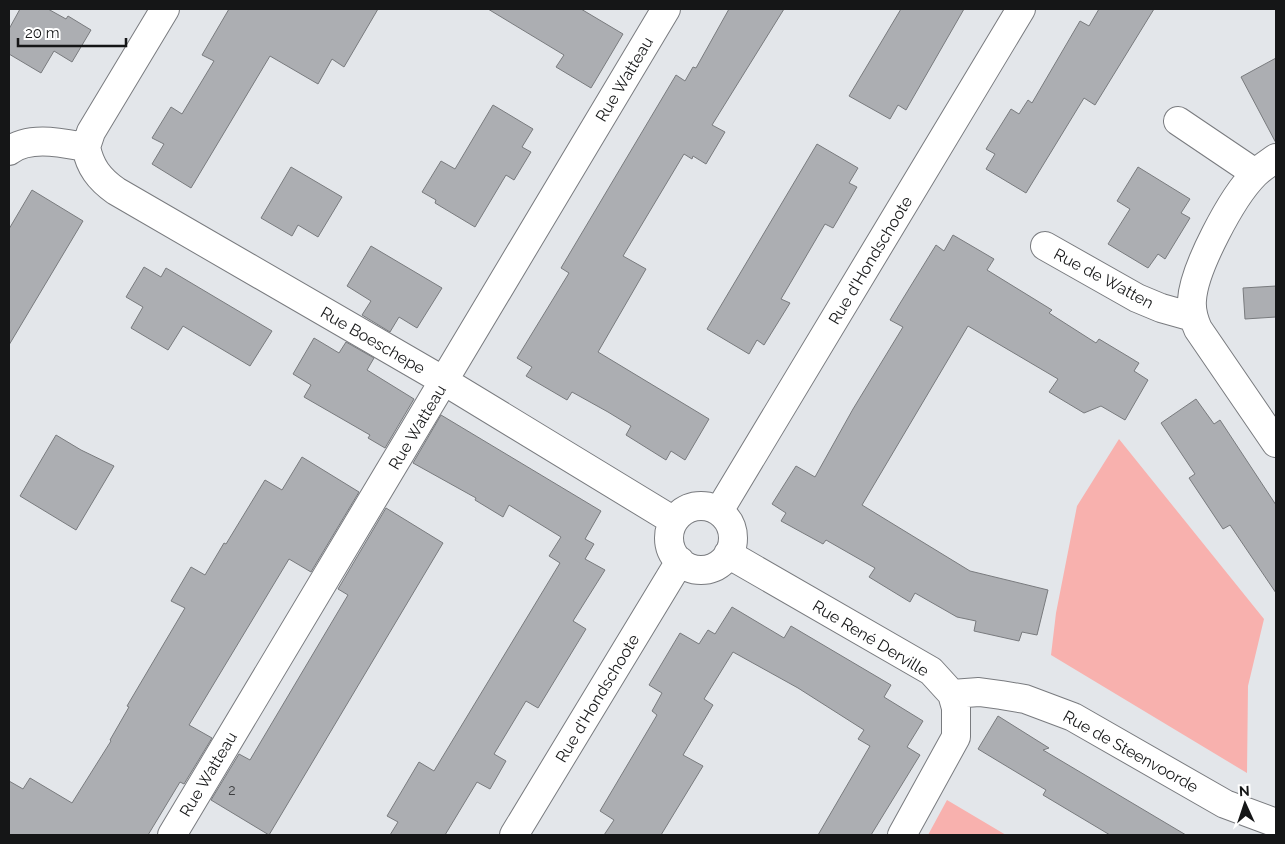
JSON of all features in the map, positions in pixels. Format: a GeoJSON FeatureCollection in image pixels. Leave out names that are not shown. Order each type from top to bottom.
{"type":"FeatureCollection","features":[{"type":"Feature","properties":{"kind":"street"},"geometry":{"type":"LineString","coordinates":[[9,151],[14,147],[32,142],[55,142],[86,147],[91,132],[164,9]]}},
{"type":"Feature","properties":{"kind":"street","name":"Rue d'Hondschoote"},"geometry":{"type":"LineString","coordinates":[[719,511],[1021,9]]}},
{"type":"Feature","properties":{"kind":"street","name":"Rue Watteau"},"geometry":{"type":"LineString","coordinates":[[172,835],[444,381],[657,12]]}},
{"type":"Feature","properties":{"kind":"street"},"geometry":{"type":"LineString","coordinates":[[1178,121],[1266,166],[1241,192],[1207,253],[1197,278],[1192,299],[1193,317],[1208,346],[1276,443]]}},
{"type":"Feature","properties":{"kind":"street","name":"Rue Boeschepe"},"geometry":{"type":"LineString","coordinates":[[86,147],[88,159],[96,174],[116,191],[444,381],[674,521]]}},
{"type":"Feature","properties":{"kind":"street","name":"Rue de Watten"},"geometry":{"type":"LineString","coordinates":[[1045,246],[1137,298],[1193,317]]}},
{"type":"Feature","properties":{"kind":"street"},"geometry":{"type":"LineString","coordinates":[[704,506],[719,511],[727,519],[733,533],[732,544],[728,554],[718,565],[708,569],[693,568],[680,561],[673,553],[670,543],[670,533],[674,521],[679,514],[694,507],[704,506]]}},
{"type":"Feature","properties":{"kind":"street","name":"Rue René Derville"},"geometry":{"type":"LineString","coordinates":[[728,554],[931,671],[952,694]]}},
{"type":"Feature","properties":{"kind":"street","name":"Rue d'Hondschoote"},"geometry":{"type":"LineString","coordinates":[[514,835],[680,561]]}},
{"type":"Feature","properties":{"kind":"street","name":"Rue de Steenvoorde"},"geometry":{"type":"LineString","coordinates":[[952,694],[979,692],[1001,695],[1025,700],[1073,717],[1225,804],[1276,822]]}},
{"type":"Feature","properties":{"kind":"street"},"geometry":{"type":"LineString","coordinates":[[902,835],[956,737],[956,708],[952,694]]}},
{"type":"Feature","properties":{"kind":"shaded area"},"geometry":{"type":"Polygon","coordinates":[[[1119,439],[1264,619],[1248,686],[1247,773],[1051,655],[1056,613],[1077,506],[1119,439]]]}},
{"type":"Feature","properties":{"kind":"shaded area"},"geometry":{"type":"Polygon","coordinates":[[[947,800],[1006,835],[928,835],[947,800]]]}},
{"type":"Feature","properties":{"kind":"building"},"geometry":{"type":"Polygon","coordinates":[[[20,9],[48,9],[66,19],[68,16],[91,30],[72,62],[54,51],[41,73],[9,54],[9,29],[20,9]]]}},
{"type":"Feature","properties":{"kind":"building"},"geometry":{"type":"Polygon","coordinates":[[[229,9],[378,9],[344,67],[332,59],[318,84],[270,56],[191,188],[152,164],[164,144],[152,138],[171,107],[182,114],[214,61],[202,55],[229,9]]]}},
{"type":"Feature","properties":{"kind":"building"},"geometry":{"type":"Polygon","coordinates":[[[488,9],[581,9],[623,34],[591,88],[556,67],[564,55],[488,9]]]}},
{"type":"Feature","properties":{"kind":"building"},"geometry":{"type":"Polygon","coordinates":[[[729,9],[784,9],[712,125],[725,132],[706,164],[693,156],[692,159],[684,154],[623,256],[646,269],[598,352],[709,419],[685,460],[671,451],[666,460],[626,435],[631,426],[608,412],[572,392],[567,400],[526,376],[532,367],[517,358],[569,273],[561,268],[676,75],[685,81],[693,67],[696,68],[729,9]]]}},
{"type":"Feature","properties":{"kind":"building"},"geometry":{"type":"Polygon","coordinates":[[[901,9],[964,9],[906,110],[898,105],[890,119],[849,96],[901,9]]]}},
{"type":"Feature","properties":{"kind":"building"},"geometry":{"type":"Polygon","coordinates":[[[1099,9],[1154,9],[1095,105],[1084,98],[1026,193],[986,169],[995,154],[986,149],[1011,109],[1019,114],[1028,100],[1032,103],[1080,21],[1089,26],[1099,9]]]}},
{"type":"Feature","properties":{"kind":"building"},"geometry":{"type":"Polygon","coordinates":[[[1276,58],[1276,143],[1241,77],[1276,58]]]}},
{"type":"Feature","properties":{"kind":"building"},"geometry":{"type":"Polygon","coordinates":[[[493,105],[533,129],[522,147],[531,152],[514,180],[506,175],[475,227],[435,203],[436,200],[422,192],[441,161],[455,169],[493,105]]]}},
{"type":"Feature","properties":{"kind":"building"},"geometry":{"type":"Polygon","coordinates":[[[817,144],[858,168],[849,183],[857,187],[833,228],[825,224],[781,299],[790,303],[764,345],[757,340],[749,354],[707,329],[817,144]]]}},
{"type":"Feature","properties":{"kind":"building"},"geometry":{"type":"Polygon","coordinates":[[[291,167],[342,197],[318,237],[298,225],[292,236],[261,218],[291,167]]]}},
{"type":"Feature","properties":{"kind":"building"},"geometry":{"type":"Polygon","coordinates":[[[1138,167],[1190,199],[1181,213],[1190,218],[1165,259],[1158,254],[1148,268],[1108,244],[1130,209],[1117,201],[1138,167]]]}},
{"type":"Feature","properties":{"kind":"building"},"geometry":{"type":"Polygon","coordinates":[[[32,190],[83,221],[9,345],[9,229],[32,190]]]}},
{"type":"Feature","properties":{"kind":"building"},"geometry":{"type":"Polygon","coordinates":[[[953,235],[994,259],[987,270],[1052,310],[1049,313],[1096,343],[1099,339],[1139,363],[1134,371],[1148,380],[1125,420],[1101,406],[1084,413],[1049,392],[1058,379],[968,326],[862,505],[970,571],[1048,590],[1037,635],[1022,632],[1019,641],[974,631],[976,621],[957,617],[915,593],[910,602],[869,577],[875,568],[826,540],[823,544],[781,521],[786,513],[772,504],[796,466],[815,477],[853,409],[903,327],[890,320],[936,245],[944,251],[953,235]]]}},
{"type":"Feature","properties":{"kind":"building"},"geometry":{"type":"Polygon","coordinates":[[[371,246],[442,288],[417,328],[399,317],[390,332],[362,315],[371,301],[347,286],[371,246]]]}},
{"type":"Feature","properties":{"kind":"building"},"geometry":{"type":"Polygon","coordinates":[[[144,267],[161,277],[166,268],[272,331],[250,366],[183,326],[168,350],[131,328],[143,307],[126,297],[144,267]]]}},
{"type":"Feature","properties":{"kind":"building"},"geometry":{"type":"Polygon","coordinates":[[[1276,286],[1276,317],[1245,319],[1243,288],[1276,286]]]}},
{"type":"Feature","properties":{"kind":"building"},"geometry":{"type":"Polygon","coordinates":[[[314,338],[339,353],[346,342],[374,358],[367,370],[414,399],[385,448],[368,438],[370,435],[304,397],[311,385],[293,374],[314,338]]]}},
{"type":"Feature","properties":{"kind":"building"},"geometry":{"type":"Polygon","coordinates":[[[1196,399],[1214,424],[1220,420],[1276,505],[1276,593],[1230,525],[1223,529],[1189,478],[1195,474],[1161,423],[1196,399]]]}},
{"type":"Feature","properties":{"kind":"building"},"geometry":{"type":"Polygon","coordinates":[[[441,415],[601,511],[585,539],[594,544],[585,559],[605,570],[573,621],[586,629],[538,708],[526,701],[494,754],[506,761],[490,789],[477,782],[445,835],[390,835],[398,822],[387,816],[419,762],[434,771],[560,563],[549,556],[561,537],[509,505],[503,517],[475,500],[476,498],[413,463],[441,415]]]}},
{"type":"Feature","properties":{"kind":"building"},"geometry":{"type":"Polygon","coordinates":[[[56,435],[114,466],[76,530],[20,496],[56,435]]]}},
{"type":"Feature","properties":{"kind":"building"},"geometry":{"type":"Polygon","coordinates":[[[302,457],[359,492],[311,572],[289,559],[189,725],[212,738],[184,784],[180,782],[148,835],[9,835],[9,781],[23,789],[30,778],[72,803],[111,741],[129,707],[127,706],[185,608],[171,601],[191,567],[205,575],[265,480],[282,490],[302,457]]]}},
{"type":"Feature","properties":{"kind":"building"},"geometry":{"type":"Polygon","coordinates":[[[386,508],[443,543],[269,835],[211,800],[239,754],[250,760],[348,595],[338,589],[386,508]]]}},
{"type":"Feature","properties":{"kind":"building"},"geometry":{"type":"Polygon","coordinates":[[[732,607],[784,638],[791,626],[891,685],[884,697],[923,721],[907,747],[920,755],[871,835],[818,835],[870,746],[858,739],[864,730],[798,688],[733,652],[704,699],[713,705],[683,755],[703,766],[661,835],[604,835],[614,820],[600,811],[657,715],[652,711],[662,693],[649,685],[680,633],[699,644],[708,630],[715,634],[732,607]]]}},
{"type":"Feature","properties":{"kind":"building"},"geometry":{"type":"Polygon","coordinates":[[[998,716],[1049,748],[1043,750],[1186,835],[1110,835],[1043,795],[1046,790],[978,749],[998,716]]]}}]}
